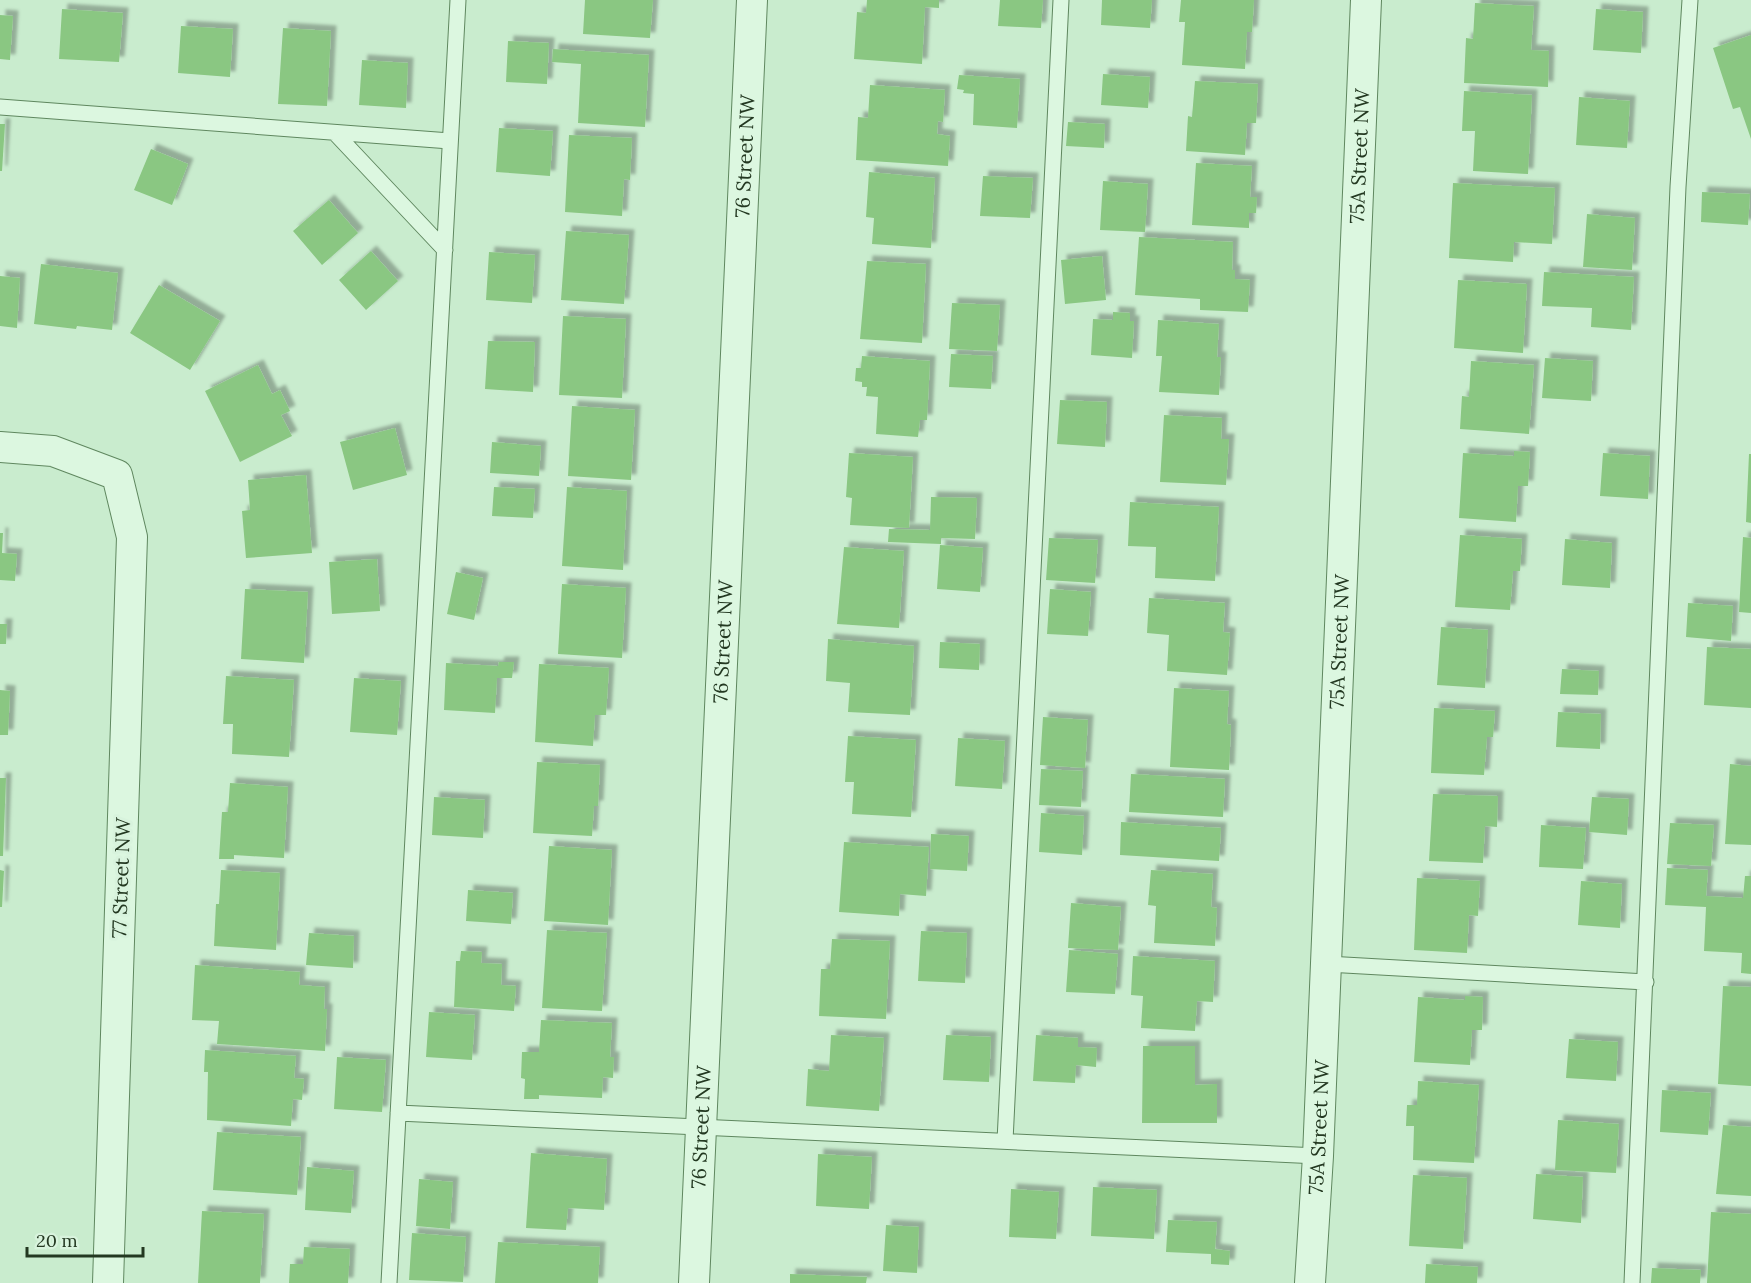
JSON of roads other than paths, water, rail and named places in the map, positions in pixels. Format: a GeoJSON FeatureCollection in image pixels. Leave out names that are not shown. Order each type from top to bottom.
{"type":"FeatureCollection","features":[{"type":"Feature","properties":{"kind":"street","name":"76 Street NW"},"geometry":{"type":"LineString","coordinates":[[694,1283],[752,0]]}},
{"type":"Feature","properties":{"kind":"street","name":"75A Street NW"},"geometry":{"type":"LineString","coordinates":[[1310,1283],[1318,1156],[1366,0]]}},
{"type":"Feature","properties":{"kind":"street","name":"77 Street NW"},"geometry":{"type":"LineString","coordinates":[[0,447],[53,451],[117,475],[132,537],[108,1283]]}},
{"type":"Feature","properties":{"kind":"lane"},"geometry":{"type":"LineString","coordinates":[[389,1283],[458,0]]}},
{"type":"Feature","properties":{"kind":"lane"},"geometry":{"type":"LineString","coordinates":[[1005,1141],[1061,0]]}},
{"type":"Feature","properties":{"kind":"lane"},"geometry":{"type":"LineString","coordinates":[[1632,1283],[1678,187],[1690,0]]}},
{"type":"Feature","properties":{"kind":"lane"},"geometry":{"type":"LineString","coordinates":[[0,107],[450,141]]}},
{"type":"Feature","properties":{"kind":"lane"},"geometry":{"type":"LineString","coordinates":[[335,133],[445,250]]}},
{"type":"Feature","properties":{"kind":"lane"},"geometry":{"type":"LineString","coordinates":[[1326,964],[1646,982]]}},
{"type":"Feature","properties":{"kind":"lane"},"geometry":{"type":"LineString","coordinates":[[398,1113],[1318,1156]]}}]}
